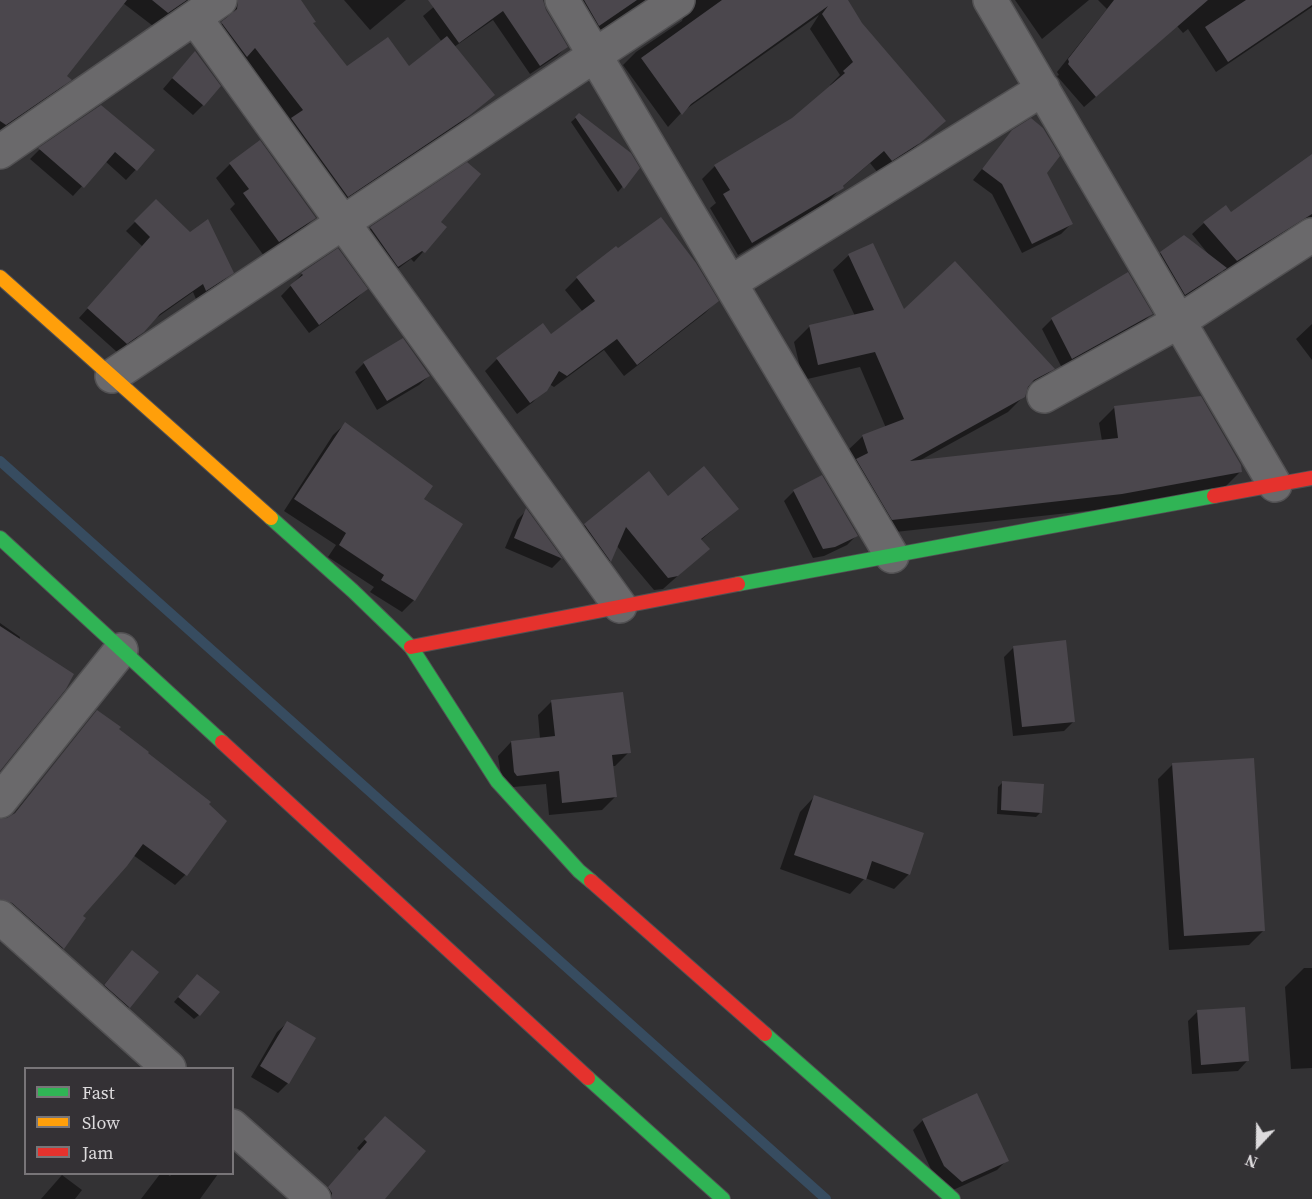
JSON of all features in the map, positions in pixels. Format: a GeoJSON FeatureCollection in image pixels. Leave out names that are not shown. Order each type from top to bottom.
{"type":"FeatureCollection","features":[{"type":"Feature","properties":{"kind":"street"},"geometry":{"type":"LineString","coordinates":[[562,0],[892,556]]}},
{"type":"Feature","properties":{"kind":"street"},"geometry":{"type":"LineString","coordinates":[[112,376],[678,0]]}},
{"type":"Feature","properties":{"kind":"street"},"geometry":{"type":"LineString","coordinates":[[990,0],[1275,485]]}},
{"type":"Feature","properties":{"kind":"street"},"geometry":{"type":"LineString","coordinates":[[0,152],[208,9],[343,223],[620,606]]}},
{"type":"Feature","properties":{"kind":"street"},"geometry":{"type":"LineString","coordinates":[[730,283],[1043,89]]}},
{"type":"Feature","properties":{"kind":"street"},"geometry":{"type":"LineString","coordinates":[[1044,396],[1178,322],[1312,235]]}},
{"type":"Feature","properties":{"kind":"street"},"geometry":{"type":"LineString","coordinates":[[0,277],[353,591],[411,647],[497,781],[579,871],[953,1199]]}},
{"type":"Feature","properties":{"kind":"street"},"geometry":{"type":"LineString","coordinates":[[411,647],[1312,478]]}},
{"type":"Feature","properties":{"kind":"street"},"geometry":{"type":"LineString","coordinates":[[0,538],[674,1158],[723,1199]]}},
{"type":"Feature","properties":{"kind":"street"},"geometry":{"type":"LineString","coordinates":[[0,801],[121,650]]}},
{"type":"Feature","properties":{"kind":"street"},"geometry":{"type":"LineString","coordinates":[[0,917],[168,1067]]}},
{"type":"Feature","properties":{"kind":"street"},"geometry":{"type":"LineString","coordinates":[[234,1128],[314,1199]]}},
{"type":"Feature","properties":{"kind":"building"},"geometry":{"type":"Polygon","coordinates":[[[0,0],[127,0],[67,76],[72,80],[6,125],[0,121],[0,0]]]}},
{"type":"Feature","properties":{"kind":"building"},"geometry":{"type":"Polygon","coordinates":[[[152,0],[187,0],[168,13],[152,0]]]}},
{"type":"Feature","properties":{"kind":"building"},"geometry":{"type":"Polygon","coordinates":[[[238,0],[301,0],[316,22],[313,23],[347,66],[388,37],[409,66],[447,36],[495,95],[469,116],[348,197],[291,118],[303,110],[255,48],[247,57],[221,22],[237,9],[238,0]]]}},
{"type":"Feature","properties":{"kind":"building"},"geometry":{"type":"Polygon","coordinates":[[[428,0],[543,0],[546,10],[568,47],[540,66],[503,11],[459,43],[428,0]]]}},
{"type":"Feature","properties":{"kind":"building"},"geometry":{"type":"Polygon","coordinates":[[[584,0],[637,0],[599,26],[584,0]]]}},
{"type":"Feature","properties":{"kind":"building"},"geometry":{"type":"Polygon","coordinates":[[[722,0],[848,0],[862,23],[946,121],[920,143],[892,161],[884,151],[843,186],[844,188],[752,243],[723,194],[730,190],[714,165],[792,118],[845,73],[843,71],[853,62],[822,14],[828,6],[691,104],[682,115],[641,58],[722,0]]]}},
{"type":"Feature","properties":{"kind":"building"},"geometry":{"type":"Polygon","coordinates":[[[1114,0],[1208,0],[1096,97],[1068,64],[1068,59],[1114,0]]]}},
{"type":"Feature","properties":{"kind":"building"},"geometry":{"type":"Polygon","coordinates":[[[1246,0],[1312,0],[1312,5],[1228,62],[1205,27],[1246,0]]]}},
{"type":"Feature","properties":{"kind":"building"},"geometry":{"type":"Polygon","coordinates":[[[195,51],[221,86],[204,106],[172,78],[195,51]]]}},
{"type":"Feature","properties":{"kind":"building"},"geometry":{"type":"Polygon","coordinates":[[[101,105],[155,150],[137,171],[115,152],[84,188],[38,148],[101,105]]]}},
{"type":"Feature","properties":{"kind":"building"},"geometry":{"type":"Polygon","coordinates":[[[579,113],[631,153],[640,168],[624,189],[575,117],[579,113]]]}},
{"type":"Feature","properties":{"kind":"building"},"geometry":{"type":"Polygon","coordinates":[[[1031,118],[1043,128],[1060,156],[1047,173],[1073,224],[1032,244],[1002,184],[982,169],[1012,130],[1031,118]]]}},
{"type":"Feature","properties":{"kind":"building"},"geometry":{"type":"Polygon","coordinates":[[[260,140],[316,218],[279,242],[243,193],[249,189],[229,163],[260,140]]]}},
{"type":"Feature","properties":{"kind":"building"},"geometry":{"type":"Polygon","coordinates":[[[1312,154],[1312,214],[1237,261],[1203,222],[1226,205],[1231,212],[1312,154]]]}},
{"type":"Feature","properties":{"kind":"building"},"geometry":{"type":"Polygon","coordinates":[[[467,162],[481,174],[441,222],[447,227],[425,253],[422,251],[398,267],[370,227],[467,162]]]}},
{"type":"Feature","properties":{"kind":"building"},"geometry":{"type":"Polygon","coordinates":[[[156,199],[190,232],[208,219],[234,273],[206,291],[203,284],[160,314],[144,332],[127,344],[87,308],[150,237],[134,221],[156,199]]]}},
{"type":"Feature","properties":{"kind":"building"},"geometry":{"type":"Polygon","coordinates":[[[661,217],[696,263],[719,301],[637,365],[617,339],[567,376],[559,371],[547,391],[530,403],[496,358],[543,323],[551,334],[595,301],[576,277],[616,246],[618,248],[661,217]]]}},
{"type":"Feature","properties":{"kind":"building"},"geometry":{"type":"Polygon","coordinates":[[[1184,235],[1227,268],[1185,295],[1160,252],[1184,235]]]}},
{"type":"Feature","properties":{"kind":"building"},"geometry":{"type":"Polygon","coordinates":[[[873,243],[904,309],[955,261],[1055,369],[1034,380],[1028,387],[1025,397],[910,461],[1118,438],[1114,406],[1201,396],[1241,465],[1242,472],[1122,494],[892,520],[856,459],[868,453],[862,435],[904,419],[875,352],[818,365],[809,325],[874,310],[848,254],[873,243]]]}},
{"type":"Feature","properties":{"kind":"building"},"geometry":{"type":"Polygon","coordinates":[[[338,248],[368,289],[319,325],[290,285],[303,275],[301,273],[338,248]]]}},
{"type":"Feature","properties":{"kind":"building"},"geometry":{"type":"Polygon","coordinates":[[[1128,272],[1153,314],[1072,359],[1051,318],[1128,272]]]}},
{"type":"Feature","properties":{"kind":"building"},"geometry":{"type":"Polygon","coordinates":[[[403,338],[430,376],[387,401],[363,362],[403,338]]]}},
{"type":"Feature","properties":{"kind":"building"},"geometry":{"type":"Polygon","coordinates":[[[345,422],[433,486],[424,499],[463,524],[415,601],[381,580],[384,575],[339,545],[346,533],[294,499],[345,422]]]}},
{"type":"Feature","properties":{"kind":"building"},"geometry":{"type":"Polygon","coordinates":[[[704,466],[739,509],[701,539],[710,549],[678,576],[668,578],[626,527],[611,562],[584,524],[649,471],[668,496],[704,466]]]}},
{"type":"Feature","properties":{"kind":"building"},"geometry":{"type":"Polygon","coordinates":[[[822,475],[858,536],[835,547],[823,549],[793,490],[822,475]]]}},
{"type":"Feature","properties":{"kind":"building"},"geometry":{"type":"Polygon","coordinates":[[[526,508],[563,559],[514,538],[526,508]]]}},
{"type":"Feature","properties":{"kind":"building"},"geometry":{"type":"Polygon","coordinates":[[[0,626],[74,674],[66,689],[0,771],[0,626]]]}},
{"type":"Feature","properties":{"kind":"building"},"geometry":{"type":"Polygon","coordinates":[[[1066,640],[1075,722],[1022,727],[1013,646],[1066,640]]]}},
{"type":"Feature","properties":{"kind":"building"},"geometry":{"type":"Polygon","coordinates":[[[623,692],[631,753],[612,755],[617,797],[562,803],[559,771],[517,776],[514,772],[511,741],[555,736],[551,700],[623,692]]]}},
{"type":"Feature","properties":{"kind":"building"},"geometry":{"type":"Polygon","coordinates":[[[97,710],[121,727],[119,729],[211,802],[209,804],[227,821],[187,876],[143,844],[83,916],[86,918],[64,949],[12,903],[0,899],[0,819],[15,813],[97,710]]]}},
{"type":"Feature","properties":{"kind":"building"},"geometry":{"type":"Polygon","coordinates":[[[1254,758],[1265,931],[1184,936],[1172,763],[1254,758]]]}},
{"type":"Feature","properties":{"kind":"building"},"geometry":{"type":"Polygon","coordinates":[[[1002,781],[1044,784],[1042,813],[1001,810],[1002,781]]]}},
{"type":"Feature","properties":{"kind":"building"},"geometry":{"type":"Polygon","coordinates":[[[814,795],[924,833],[910,875],[872,861],[866,880],[794,855],[814,795]]]}},
{"type":"Feature","properties":{"kind":"building"},"geometry":{"type":"Polygon","coordinates":[[[132,950],[159,972],[130,1008],[104,985],[132,950]]]}},
{"type":"Feature","properties":{"kind":"building"},"geometry":{"type":"Polygon","coordinates":[[[197,974],[220,992],[200,1016],[178,997],[197,974]]]}},
{"type":"Feature","properties":{"kind":"building"},"geometry":{"type":"Polygon","coordinates":[[[1245,1007],[1249,1061],[1201,1065],[1197,1010],[1245,1007]]]}},
{"type":"Feature","properties":{"kind":"building"},"geometry":{"type":"Polygon","coordinates":[[[287,1021],[316,1038],[289,1084],[260,1066],[287,1021]]]}},
{"type":"Feature","properties":{"kind":"building"},"geometry":{"type":"Polygon","coordinates":[[[977,1093],[1009,1161],[962,1182],[944,1166],[922,1119],[977,1093]]]}},
{"type":"Feature","properties":{"kind":"building"},"geometry":{"type":"Polygon","coordinates":[[[385,1116],[426,1151],[385,1199],[332,1199],[332,1193],[328,1187],[367,1142],[364,1139],[385,1116]]]}},
{"type":"Feature","properties":{"kind":"waterway"},"geometry":{"type":"LineString","coordinates":[[0,461],[826,1199]]}},
{"type":"Feature","properties":{"kind":"traffic: fast"},"geometry":{"type":"LineString","coordinates":[[738,584],[1214,496]]}},
{"type":"Feature","properties":{"kind":"traffic: fast"},"geometry":{"type":"LineString","coordinates":[[271,518],[353,591],[411,647],[497,781],[579,871],[591,881]]}},
{"type":"Feature","properties":{"kind":"traffic: fast"},"geometry":{"type":"LineString","coordinates":[[0,538],[222,742]]}},
{"type":"Feature","properties":{"kind":"traffic: fast"},"geometry":{"type":"LineString","coordinates":[[765,1034],[953,1199]]}},
{"type":"Feature","properties":{"kind":"traffic: fast"},"geometry":{"type":"LineString","coordinates":[[588,1078],[723,1199]]}},
{"type":"Feature","properties":{"kind":"traffic: slow"},"geometry":{"type":"LineString","coordinates":[[0,277],[271,518]]}},
{"type":"Feature","properties":{"kind":"traffic: jam"},"geometry":{"type":"LineString","coordinates":[[1214,496],[1312,478]]}},
{"type":"Feature","properties":{"kind":"traffic: jam"},"geometry":{"type":"LineString","coordinates":[[411,647],[738,584]]}},
{"type":"Feature","properties":{"kind":"traffic: jam"},"geometry":{"type":"LineString","coordinates":[[222,742],[588,1078]]}},
{"type":"Feature","properties":{"kind":"traffic: jam"},"geometry":{"type":"LineString","coordinates":[[591,881],[765,1034]]}}]}
